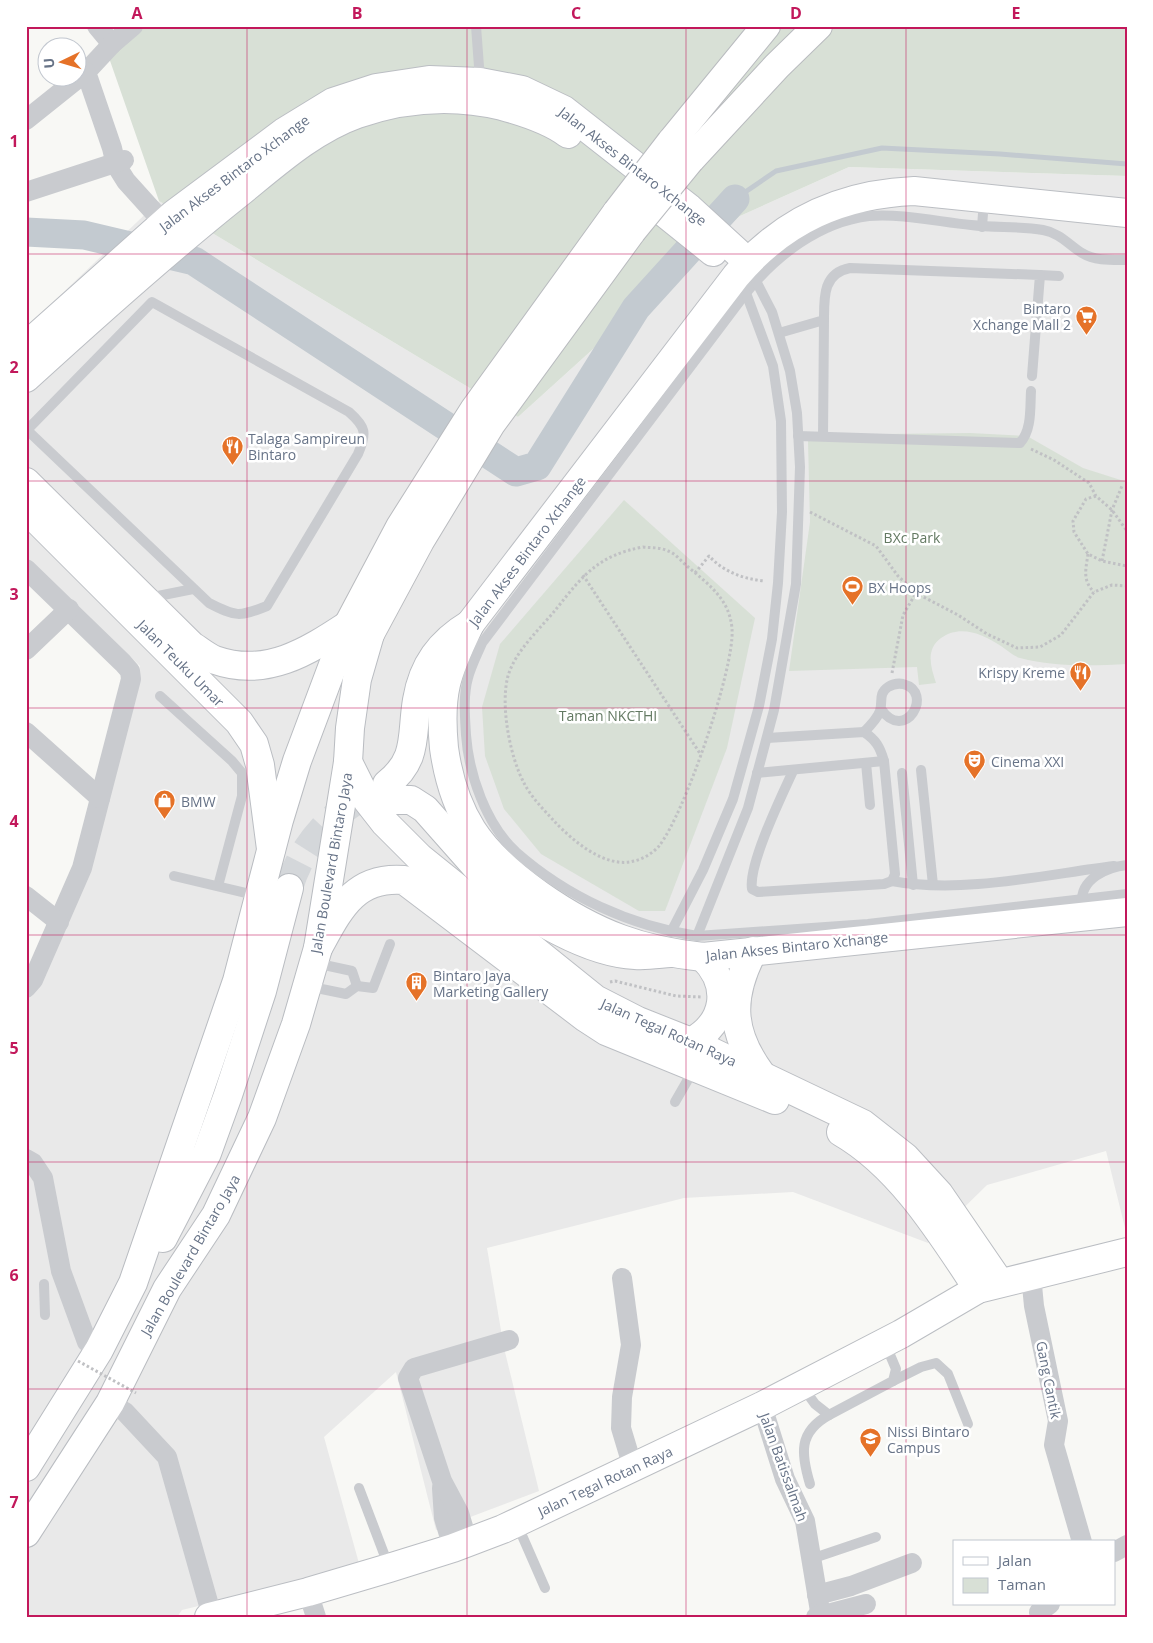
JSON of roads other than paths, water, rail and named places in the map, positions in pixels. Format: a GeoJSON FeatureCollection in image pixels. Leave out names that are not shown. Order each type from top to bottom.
{"type":"FeatureCollection","features":[{"type":"Feature","properties":{"kind":"main road"},"geometry":{"type":"LineString","coordinates":[[133,1283],[237,981],[297,761],[359,629],[400,526],[448,472],[483,417],[625,222],[680,151],[766,26]]}},
{"type":"Feature","properties":{"kind":"main road"},"geometry":{"type":"LineString","coordinates":[[680,151],[777,66],[818,26]]}},
{"type":"Feature","properties":{"kind":"main road","name":"Jalan Akses Bintaro Xchange"},"geometry":{"type":"LineString","coordinates":[[26,346],[121,276],[284,132],[333,102],[376,88],[429,80],[480,91],[522,90],[564,110],[683,216],[717,243],[746,278]]}},
{"type":"Feature","properties":{"kind":"main road","name":"Jalan Akses Bintaro Xchange"},"geometry":{"type":"LineString","coordinates":[[1127,213],[914,191],[883,192],[859,197],[799,220],[777,249],[746,278],[591,482],[470,624],[456,653],[446,684],[442,730],[447,767],[459,804],[473,831],[493,856],[522,882],[595,927],[621,939],[753,951],[1083,907],[1127,912]]}},
{"type":"Feature","properties":{"kind":"main road","name":"Jalan Akses Bintaro Xchange"},"geometry":{"type":"LineString","coordinates":[[26,378],[121,276]]}},
{"type":"Feature","properties":{"kind":"main road","name":"Jalan Teuku Umar"},"geometry":{"type":"LineString","coordinates":[[26,482],[192,646],[214,660],[246,666],[275,663],[359,629]]}},
{"type":"Feature","properties":{"kind":"main road","name":"Jalan Teuku Umar"},"geometry":{"type":"LineString","coordinates":[[26,509],[239,722],[254,744],[260,765],[272,850]]}},
{"type":"Feature","properties":{"kind":"main road"},"geometry":{"type":"LineString","coordinates":[[470,624],[447,639],[432,658],[420,686],[410,755],[388,792],[411,800],[426,809],[494,887],[514,904],[553,929],[607,950],[634,956],[670,943]]}},
{"type":"Feature","properties":{"kind":"main road","name":"Jalan Boulevard Bintaro Jaya"},"geometry":{"type":"LineString","coordinates":[[26,1532],[110,1404],[168,1289],[216,1215],[238,1173],[268,1100],[313,965],[348,762],[350,728],[357,679],[359,629]]}},
{"type":"Feature","properties":{"kind":"main road","name":"Jalan Tegal Rotan Raya"},"geometry":{"type":"LineString","coordinates":[[348,762],[367,800],[384,823],[420,858],[595,999],[638,1021],[691,1042],[756,1082]]}},
{"type":"Feature","properties":{"kind":"main road"},"geometry":{"type":"LineString","coordinates":[[313,965],[334,919],[354,893],[370,883],[387,878],[404,880],[402,873],[404,864],[408,860],[420,858]]}},
{"type":"Feature","properties":{"kind":"main road","name":"Jalan Tegal Rotan Raya"},"geometry":{"type":"LineString","coordinates":[[404,880],[586,1018],[606,1030],[694,1068],[756,1082],[863,1124],[905,1157],[939,1194],[989,1286]]}},
{"type":"Feature","properties":{"kind":"main road"},"geometry":{"type":"LineString","coordinates":[[29,1455],[88,1355],[164,1237],[207,1153],[297,891],[278,998],[250,1089],[221,1168],[168,1289]]}},
{"type":"Feature","properties":{"kind":"main road"},"geometry":{"type":"LineString","coordinates":[[691,1042],[701,1036],[713,1024],[720,1008],[722,997],[717,975],[700,946]]}},
{"type":"Feature","properties":{"kind":"main road"},"geometry":{"type":"LineString","coordinates":[[753,951],[742,972],[736,995],[736,1016],[740,1038],[756,1082]]}},
{"type":"Feature","properties":{"kind":"main road","name":"Jalan Tegal Rotan Raya"},"geometry":{"type":"LineString","coordinates":[[210,1616],[312,1604],[389,1568],[461,1545],[516,1523],[762,1406],[989,1286],[1127,1252]]}},
{"type":"Feature","properties":{"kind":"street"},"geometry":{"type":"LineString","coordinates":[[97,26],[112,44]]}},
{"type":"Feature","properties":{"kind":"street"},"geometry":{"type":"LineString","coordinates":[[88,70],[112,44],[133,26]]}},
{"type":"Feature","properties":{"kind":"street"},"geometry":{"type":"LineString","coordinates":[[88,78],[126,181],[173,231]]}},
{"type":"Feature","properties":{"kind":"street"},"geometry":{"type":"LineString","coordinates":[[27,118],[65,88]]}},
{"type":"Feature","properties":{"kind":"street"},"geometry":{"type":"LineString","coordinates":[[26,192],[117,158]]}},
{"type":"Feature","properties":{"kind":"street"},"geometry":{"type":"LineString","coordinates":[[26,569],[123,663],[130,671],[131,679],[82,868],[33,980],[26,988]]}},
{"type":"Feature","properties":{"kind":"street"},"geometry":{"type":"LineString","coordinates":[[26,650],[68,609]]}},
{"type":"Feature","properties":{"kind":"street"},"geometry":{"type":"LineString","coordinates":[[26,732],[100,798]]}},
{"type":"Feature","properties":{"kind":"street"},"geometry":{"type":"LineString","coordinates":[[26,896],[59,922]]}},
{"type":"Feature","properties":{"kind":"street"},"geometry":{"type":"LineString","coordinates":[[26,1159],[33,1164],[43,1178],[61,1271],[87,1342],[88,1355]]}},
{"type":"Feature","properties":{"kind":"street","name":"Gang Cantik"},"geometry":{"type":"LineString","coordinates":[[1031,1275],[1034,1306],[1058,1422],[1054,1445],[1081,1540]]}},
{"type":"Feature","properties":{"kind":"street"},"geometry":{"type":"LineString","coordinates":[[622,1278],[631,1345],[622,1397],[621,1428],[633,1468]]}},
{"type":"Feature","properties":{"kind":"street"},"geometry":{"type":"LineString","coordinates":[[461,1545],[459,1513],[442,1481],[409,1387],[408,1378],[414,1368],[509,1340]]}},
{"type":"Feature","properties":{"kind":"street"},"geometry":{"type":"LineString","coordinates":[[110,1404],[125,1412],[166,1457],[210,1616]]}},
{"type":"Feature","properties":{"kind":"street","name":"Jalan Batissalmah"},"geometry":{"type":"LineString","coordinates":[[762,1406],[785,1480],[804,1520],[819,1616]]}},
{"type":"Feature","properties":{"kind":"street"},"geometry":{"type":"LineString","coordinates":[[817,1595],[850,1586],[912,1564]]}},
{"type":"Feature","properties":{"kind":"street"},"geometry":{"type":"LineString","coordinates":[[819,1616],[866,1604]]}},
{"type":"Feature","properties":{"kind":"lane"},"geometry":{"type":"LineString","coordinates":[[476,26],[480,91]]}},
{"type":"Feature","properties":{"kind":"lane"},"geometry":{"type":"LineString","coordinates":[[982,227],[984,198]]}},
{"type":"Feature","properties":{"kind":"lane"},"geometry":{"type":"LineString","coordinates":[[777,249],[839,225],[869,216],[982,227],[1044,230],[1059,235],[1084,254],[1099,260],[1127,260]]}},
{"type":"Feature","properties":{"kind":"lane"},"geometry":{"type":"LineString","coordinates":[[823,436],[826,291],[830,279],[838,270],[850,268],[1059,276]]}},
{"type":"Feature","properties":{"kind":"lane"},"geometry":{"type":"LineString","coordinates":[[1032,376],[1040,275]]}},
{"type":"Feature","properties":{"kind":"lane","name":"Jalan Akses Bintaro Xchange"},"geometry":{"type":"LineString","coordinates":[[700,946],[748,808],[767,738],[796,584],[799,507],[798,436],[790,372],[772,312],[746,278]]}},
{"type":"Feature","properties":{"kind":"lane","name":"Jalan Akses Bintaro Xchange"},"geometry":{"type":"LineString","coordinates":[[670,943],[733,799],[759,706],[772,639],[778,583],[782,512],[781,420],[773,366],[746,278]]}},
{"type":"Feature","properties":{"kind":"lane"},"geometry":{"type":"LineString","coordinates":[[152,302],[349,412],[360,422],[364,430],[364,442],[267,606],[247,614],[232,614],[209,603],[193,589],[27,430],[152,302]]}},
{"type":"Feature","properties":{"kind":"lane"},"geometry":{"type":"LineString","coordinates":[[779,334],[824,320]]}},
{"type":"Feature","properties":{"kind":"lane"},"geometry":{"type":"LineString","coordinates":[[798,436],[1020,443],[1025,437],[1028,425],[1031,391]]}},
{"type":"Feature","properties":{"kind":"lane"},"geometry":{"type":"LineString","coordinates":[[591,482],[482,643],[467,679],[464,712],[467,746],[475,782],[495,824],[516,851],[555,881],[585,900],[628,919],[670,943]]}},
{"type":"Feature","properties":{"kind":"lane"},"geometry":{"type":"LineString","coordinates":[[144,599],[193,589]]}},
{"type":"Feature","properties":{"kind":"lane"},"geometry":{"type":"LineString","coordinates":[[864,732],[873,723],[881,709],[880,700],[883,692],[890,686],[898,683],[907,685],[914,691],[917,700],[916,709],[904,721],[894,721],[886,717],[881,709]]}},
{"type":"Feature","properties":{"kind":"lane"},"geometry":{"type":"LineString","coordinates":[[160,696],[232,761],[242,773],[242,796],[218,886]]}},
{"type":"Feature","properties":{"kind":"lane"},"geometry":{"type":"LineString","coordinates":[[767,738],[864,732],[874,738],[881,748],[884,761],[895,874],[892,881]]}},
{"type":"Feature","properties":{"kind":"lane"},"geometry":{"type":"LineString","coordinates":[[757,773],[884,761]]}},
{"type":"Feature","properties":{"kind":"lane"},"geometry":{"type":"LineString","coordinates":[[866,763],[870,805]]}},
{"type":"Feature","properties":{"kind":"lane"},"geometry":{"type":"LineString","coordinates":[[921,770],[933,885]]}},
{"type":"Feature","properties":{"kind":"lane"},"geometry":{"type":"LineString","coordinates":[[793,771],[774,816],[751,882],[752,888],[758,892],[884,884],[892,881],[913,885],[995,882],[1127,865]]}},
{"type":"Feature","properties":{"kind":"lane"},"geometry":{"type":"LineString","coordinates":[[902,773],[913,885]]}},
{"type":"Feature","properties":{"kind":"lane"},"geometry":{"type":"LineString","coordinates":[[1083,907],[1088,882],[1114,866]]}},
{"type":"Feature","properties":{"kind":"lane"},"geometry":{"type":"LineString","coordinates":[[174,876],[260,896]]}},
{"type":"Feature","properties":{"kind":"lane"},"geometry":{"type":"LineString","coordinates":[[522,882],[555,881]]}},
{"type":"Feature","properties":{"kind":"lane"},"geometry":{"type":"LineString","coordinates":[[700,946],[868,924],[1083,907],[1127,894]]}},
{"type":"Feature","properties":{"kind":"lane"},"geometry":{"type":"LineString","coordinates":[[313,965],[346,994],[358,986],[372,988],[390,944]]}},
{"type":"Feature","properties":{"kind":"lane"},"geometry":{"type":"LineString","coordinates":[[313,965],[352,971],[358,986]]}},
{"type":"Feature","properties":{"kind":"lane"},"geometry":{"type":"LineString","coordinates":[[675,1102],[694,1068]]}},
{"type":"Feature","properties":{"kind":"lane"},"geometry":{"type":"LineString","coordinates":[[44,1284],[45,1315]]}},
{"type":"Feature","properties":{"kind":"lane"},"geometry":{"type":"LineString","coordinates":[[884,1342],[896,1369],[893,1381]]}},
{"type":"Feature","properties":{"kind":"lane"},"geometry":{"type":"LineString","coordinates":[[810,1484],[802,1457],[805,1439],[815,1422],[921,1367],[936,1363],[948,1374],[968,1424]]}},
{"type":"Feature","properties":{"kind":"lane"},"geometry":{"type":"LineString","coordinates":[[802,1385],[815,1404],[829,1414]]}},
{"type":"Feature","properties":{"kind":"lane"},"geometry":{"type":"LineString","coordinates":[[360,1488],[389,1568]]}},
{"type":"Feature","properties":{"kind":"lane"},"geometry":{"type":"LineString","coordinates":[[516,1523],[545,1588]]}},
{"type":"Feature","properties":{"kind":"lane"},"geometry":{"type":"LineString","coordinates":[[811,1559],[876,1537]]}},
{"type":"Feature","properties":{"kind":"waterway"},"geometry":{"type":"LineString","coordinates":[[735,199],[776,171],[882,148],[1000,154],[1127,164]]}},
{"type":"Feature","properties":{"kind":"waterway"},"geometry":{"type":"LineString","coordinates":[[26,232],[84,235],[194,261],[516,472],[537,466],[636,308],[735,199]]}},
{"type":"Feature","properties":{"kind":"tunnel"},"geometry":{"type":"LineString","coordinates":[[289,888],[293,875],[313,840],[331,820],[353,803]]}},
{"type":"Feature","properties":{"kind":"place","name":"Bintaro Xchange Mall 2"},"geometry":{"type":"Point","coordinates":[1087,335]}},
{"type":"Feature","properties":{"kind":"place","name":"Talaga Sampireun Bintaro"},"geometry":{"type":"Point","coordinates":[232,465]}},
{"type":"Feature","properties":{"kind":"place","name":"BX Hoops"},"geometry":{"type":"Point","coordinates":[852,606]}},
{"type":"Feature","properties":{"kind":"place","name":"Krispy Kreme"},"geometry":{"type":"Point","coordinates":[1081,691]}},
{"type":"Feature","properties":{"kind":"place","name":"Cinema XXI"},"geometry":{"type":"Point","coordinates":[975,780]}},
{"type":"Feature","properties":{"kind":"place","name":"BMW"},"geometry":{"type":"Point","coordinates":[165,820]}},
{"type":"Feature","properties":{"kind":"place","name":"Bintaro Jaya Marketing Gallery"},"geometry":{"type":"Point","coordinates":[417,1002]}},
{"type":"Feature","properties":{"kind":"place","name":"Nissi Bintaro Campus"},"geometry":{"type":"Point","coordinates":[871,1458]}},
{"type":"Feature","properties":{"kind":"park label","name":"BXc Park"},"geometry":{"type":"Point","coordinates":[912,537]}},
{"type":"Feature","properties":{"kind":"park label","name":"Taman NKCTHI"},"geometry":{"type":"Point","coordinates":[608,715]}}]}
